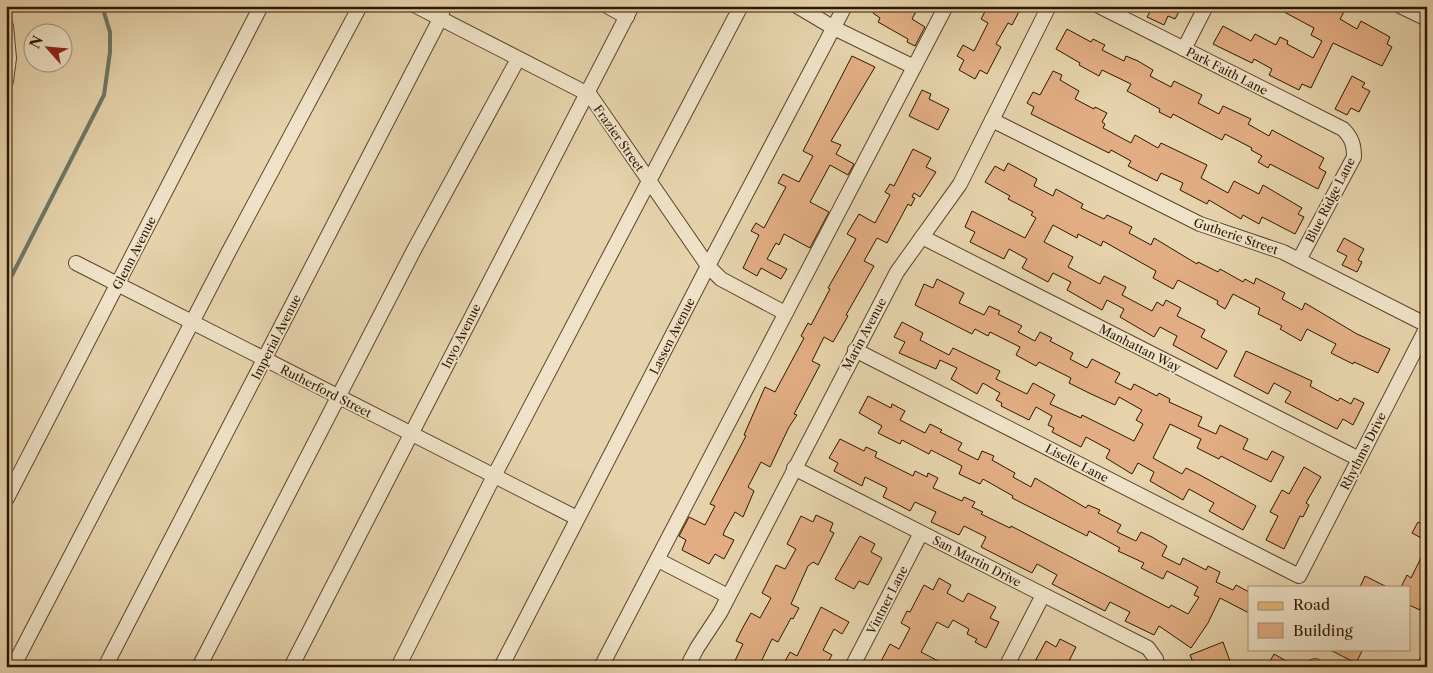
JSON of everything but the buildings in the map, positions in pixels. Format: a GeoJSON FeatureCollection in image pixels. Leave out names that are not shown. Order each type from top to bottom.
{"type":"FeatureCollection","features":[{"type":"Feature","properties":{"kind":"street"},"geometry":{"type":"LineString","coordinates":[[13,667],[360,6]]}},
{"type":"Feature","properties":{"kind":"street","name":"Frazier Street"},"geometry":{"type":"LineString","coordinates":[[416,6],[442,12],[518,59],[590,95],[708,266],[721,279],[786,313]]}},
{"type":"Feature","properties":{"kind":"street"},"geometry":{"type":"LineString","coordinates":[[607,6],[630,12]]}},
{"type":"Feature","properties":{"kind":"street"},"geometry":{"type":"LineString","coordinates":[[398,667],[494,476],[741,6]]}},
{"type":"Feature","properties":{"kind":"street"},"geometry":{"type":"LineString","coordinates":[[797,6],[834,28],[914,68]]}},
{"type":"Feature","properties":{"kind":"street","name":"Lassen Avenue"},"geometry":{"type":"LineString","coordinates":[[501,667],[845,6]]}},
{"type":"Feature","properties":{"kind":"street"},"geometry":{"type":"LineString","coordinates":[[601,667],[946,6]]}},
{"type":"Feature","properties":{"kind":"street","name":"Marin Avenue"},"geometry":{"type":"LineString","coordinates":[[687,667],[700,642],[720,613],[897,272],[960,184],[1048,6]]}},
{"type":"Feature","properties":{"kind":"street","name":"Park Faith Lane"},"geometry":{"type":"LineString","coordinates":[[1099,6],[1344,129],[1352,140]]}},
{"type":"Feature","properties":{"kind":"street"},"geometry":{"type":"LineString","coordinates":[[1184,49],[1206,6]]}},
{"type":"Feature","properties":{"kind":"street"},"geometry":{"type":"LineString","coordinates":[[1400,6],[1427,19]]}},
{"type":"Feature","properties":{"kind":"street","name":"Glenn Avenue"},"geometry":{"type":"LineString","coordinates":[[6,500],[258,7]]}},
{"type":"Feature","properties":{"kind":"street","name":"Imperial Avenue"},"geometry":{"type":"LineString","coordinates":[[106,667],[442,12]]}},
{"type":"Feature","properties":{"kind":"street","name":"Inyo Avenue"},"geometry":{"type":"LineString","coordinates":[[291,667],[630,12]]}},
{"type":"Feature","properties":{"kind":"street"},"geometry":{"type":"LineString","coordinates":[[6,26],[9,58],[6,81]]}},
{"type":"Feature","properties":{"kind":"street"},"geometry":{"type":"LineString","coordinates":[[199,667],[414,250],[518,59]]}},
{"type":"Feature","properties":{"kind":"street","name":"Gutherie Street"},"geometry":{"type":"LineString","coordinates":[[992,120],[1200,224],[1263,244],[1299,260],[1427,326]]}},
{"type":"Feature","properties":{"kind":"street","name":"Blue Ridge Lane"},"geometry":{"type":"LineString","coordinates":[[1299,260],[1354,157],[1352,140]]}},
{"type":"Feature","properties":{"kind":"street","name":"Manhattan Way"},"geometry":{"type":"LineString","coordinates":[[922,237],[1359,458]]}},
{"type":"Feature","properties":{"kind":"street","name":"Rutherford Street"},"geometry":{"type":"LineString","coordinates":[[76,263],[577,518]]}},
{"type":"Feature","properties":{"kind":"street","name":"Rhythms Drive"},"geometry":{"type":"LineString","coordinates":[[1299,576],[1427,326]]}},
{"type":"Feature","properties":{"kind":"street","name":"Liselle Lane"},"geometry":{"type":"LineString","coordinates":[[855,350],[1299,576]]}},
{"type":"Feature","properties":{"kind":"street","name":"San Martin Drive"},"geometry":{"type":"LineString","coordinates":[[794,468],[1148,648],[1156,663]]}},
{"type":"Feature","properties":{"kind":"street","name":"Vintner Lane"},"geometry":{"type":"LineString","coordinates":[[852,667],[921,533]]}},
{"type":"Feature","properties":{"kind":"street"},"geometry":{"type":"LineString","coordinates":[[658,560],[728,596]]}},
{"type":"Feature","properties":{"kind":"street"},"geometry":{"type":"LineString","coordinates":[[1006,667],[1043,595]]}},
{"type":"Feature","properties":{"kind":"waterway"},"geometry":{"type":"LineString","coordinates":[[6,287],[104,95],[110,52],[110,32],[102,6]]}}]}
